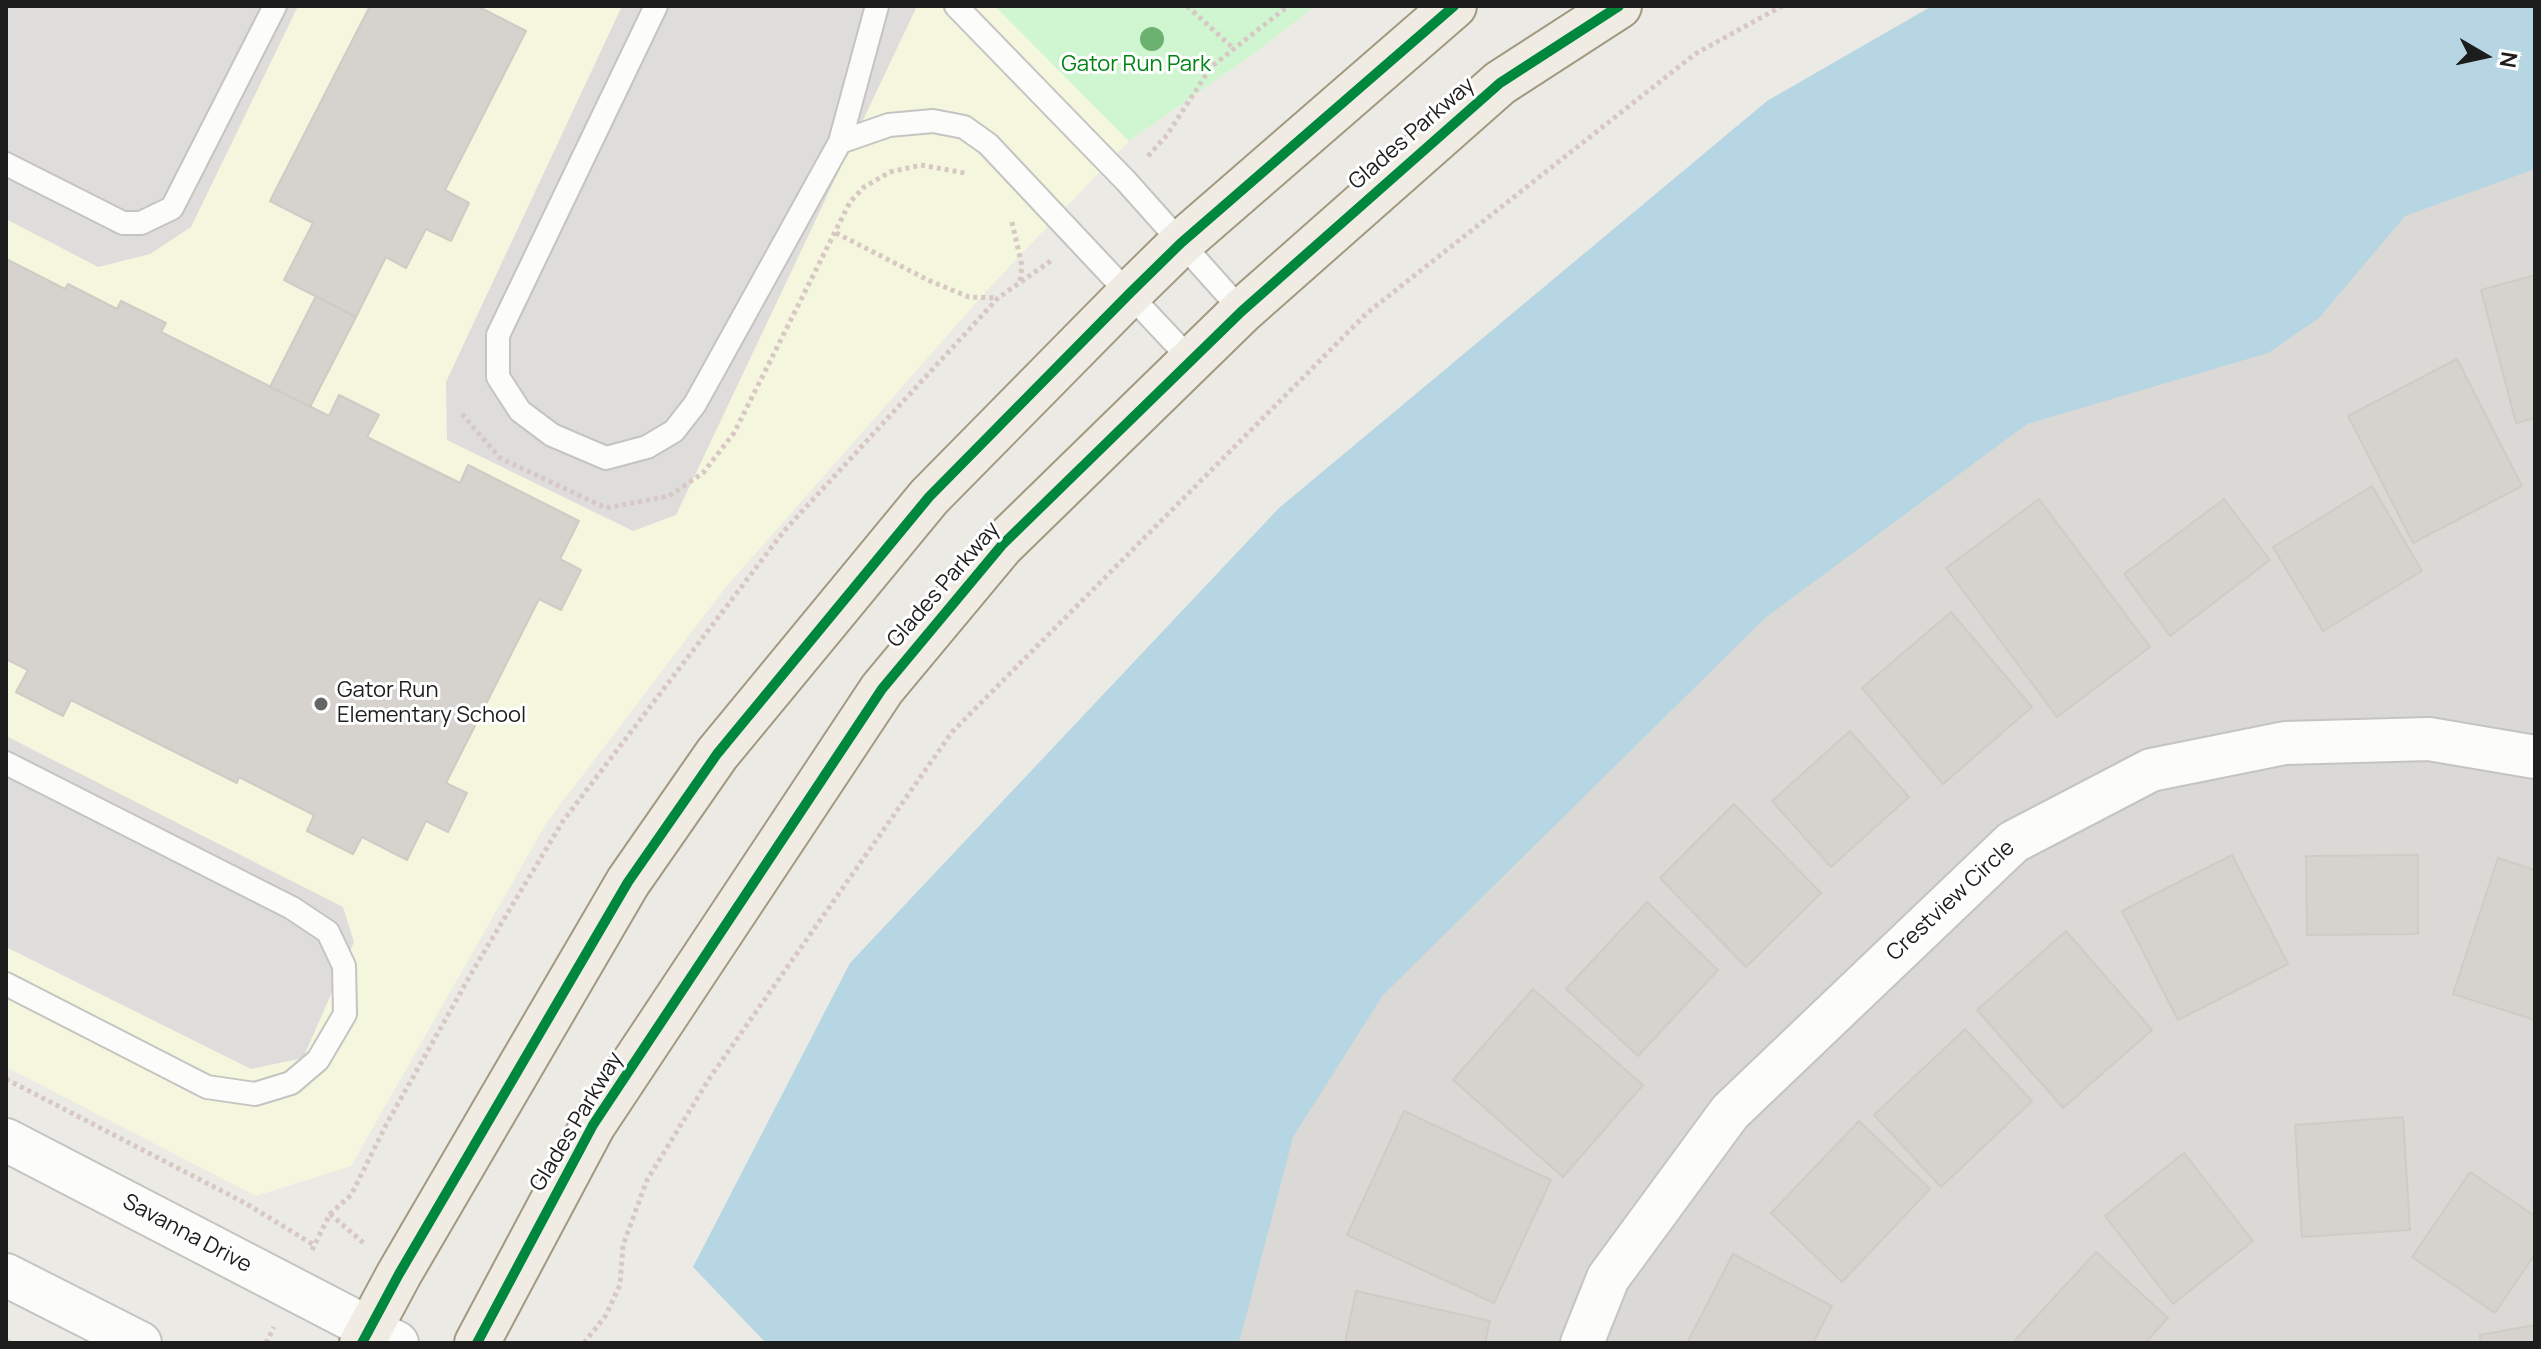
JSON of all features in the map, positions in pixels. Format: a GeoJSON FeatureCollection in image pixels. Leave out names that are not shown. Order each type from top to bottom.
{"type":"FeatureCollection","features":[{"type":"Feature","properties":{"kind":"main road"},"geometry":{"type":"LineString","coordinates":[[376,1338],[628,882],[717,754],[929,497],[1130,293],[1181,243],[1454,6]]}},
{"type":"Feature","properties":{"kind":"main road","name":"Glades Parkway"},"geometry":{"type":"LineString","coordinates":[[477,1343],[593,1125],[882,689],[1002,545],[1242,311],[1500,83],[1619,6]]}},
{"type":"Feature","properties":{"kind":"street","name":"Crestview Circle"},"geometry":{"type":"LineString","coordinates":[[1582,1343],[1608,1278],[1730,1112],[2013,842],[2151,770],[2285,743],[2429,739],[2535,757]]}},
{"type":"Feature","properties":{"kind":"street","name":"Savanna Drive"},"geometry":{"type":"LineString","coordinates":[[6,1140],[376,1338]]}},
{"type":"Feature","properties":{"kind":"street"},"geometry":{"type":"LineString","coordinates":[[6,1275],[140,1343]]}},
{"type":"Feature","properties":{"kind":"lane"},"geometry":{"type":"LineString","coordinates":[[6,164],[123,223],[141,223],[172,208],[275,6]]}},
{"type":"Feature","properties":{"kind":"lane"},"geometry":{"type":"LineString","coordinates":[[656,6],[498,335],[498,377],[520,411],[552,435],[606,458],[647,447],[674,431],[695,404],[840,142],[877,6]]}},
{"type":"Feature","properties":{"kind":"lane"},"geometry":{"type":"LineString","coordinates":[[956,6],[1126,181],[1242,311]]}},
{"type":"Feature","properties":{"kind":"lane"},"geometry":{"type":"LineString","coordinates":[[840,142],[889,125],[933,121],[964,127],[988,144],[1191,360]]}},
{"type":"Feature","properties":{"kind":"lane"},"geometry":{"type":"LineString","coordinates":[[6,763],[292,908],[328,932],[344,966],[345,1014],[318,1060],[291,1083],[255,1094],[207,1087],[6,984]]}},
{"type":"Feature","properties":{"kind":"path"},"geometry":{"type":"LineString","coordinates":[[1126,181],[1167,135],[1211,67],[1288,6]]}},
{"type":"Feature","properties":{"kind":"path"},"geometry":{"type":"LineString","coordinates":[[584,1343],[606,1315],[620,1285],[623,1245],[647,1180],[711,1076],[952,732],[1367,313],[1695,54],[1782,6]]}},
{"type":"Feature","properties":{"kind":"path"},"geometry":{"type":"LineString","coordinates":[[1190,8],[1233,49]]}},
{"type":"Feature","properties":{"kind":"path"},"geometry":{"type":"LineString","coordinates":[[968,175],[921,165],[890,172],[864,187],[850,202],[836,233],[930,281],[969,297],[998,298]]}},
{"type":"Feature","properties":{"kind":"path"},"geometry":{"type":"LineString","coordinates":[[1008,213],[1014,224],[1022,266],[1020,283]]}},
{"type":"Feature","properties":{"kind":"path"},"geometry":{"type":"LineString","coordinates":[[330,1214],[351,1195],[386,1125],[475,967],[563,821],[784,531],[998,298],[1044,267],[1077,237]]}},
{"type":"Feature","properties":{"kind":"path"},"geometry":{"type":"LineString","coordinates":[[6,1079],[245,1203],[314,1245]]}},
{"type":"Feature","properties":{"kind":"shaded area","name":"Gator Run Elementary School"},"geometry":{"type":"Polygon","coordinates":[[[6,6],[995,6],[1129,141],[990,287],[726,587],[547,822],[351,1166],[256,1196],[6,1067],[6,6]]]}},
{"type":"Feature","properties":{"kind":"shaded area"},"geometry":{"type":"Polygon","coordinates":[[[6,6],[298,6],[191,227],[150,254],[98,267],[6,219],[6,6]]]}},
{"type":"Feature","properties":{"kind":"shaded area"},"geometry":{"type":"Polygon","coordinates":[[[622,6],[917,6],[676,515],[633,531],[447,440],[446,382],[622,6]]]}},
{"type":"Feature","properties":{"kind":"shaded area"},"geometry":{"type":"Polygon","coordinates":[[[2535,76],[2535,1343],[952,1343],[1266,772],[2535,76]]]}},
{"type":"Feature","properties":{"kind":"shaded area"},"geometry":{"type":"Polygon","coordinates":[[[6,736],[343,907],[354,942],[303,1058],[251,1069],[6,947],[6,736]]]}},
{"type":"Feature","properties":{"kind":"green space","name":"Gator Run Park"},"geometry":{"type":"Polygon","coordinates":[[[995,6],[1315,6],[1256,52],[1129,141],[995,6]]]}},
{"type":"Feature","properties":{"kind":"water"},"geometry":{"type":"Polygon","coordinates":[[[1932,6],[2535,6],[2535,169],[2405,216],[2319,318],[2268,353],[2027,424],[1765,618],[1383,995],[1293,1137],[1239,1343],[766,1343],[693,1267],[850,963],[1279,508],[1767,101],[1932,6]]]}},
{"type":"Feature","properties":{"kind":"building"},"geometry":{"type":"Polygon","coordinates":[[[370,6],[477,6],[526,31],[445,190],[469,203],[451,241],[426,229],[406,268],[386,257],[356,317],[284,280],[313,223],[270,201],[370,6]]]}},
{"type":"Feature","properties":{"kind":"building"},"geometry":{"type":"Polygon","coordinates":[[[6,259],[65,289],[68,284],[117,309],[121,301],[166,323],[161,332],[329,416],[339,395],[379,415],[367,437],[460,483],[468,465],[579,521],[560,559],[581,570],[561,610],[539,599],[446,783],[467,793],[448,832],[426,821],[407,860],[362,837],[353,854],[307,831],[314,815],[239,777],[237,783],[71,700],[63,716],[16,692],[28,670],[6,659],[6,259]]]}},
{"type":"Feature","properties":{"kind":"building"},"geometry":{"type":"Polygon","coordinates":[[[2535,275],[2535,418],[2516,423],[2481,290],[2535,275]]]}},
{"type":"Feature","properties":{"kind":"building"},"geometry":{"type":"Polygon","coordinates":[[[316,296],[356,317],[310,407],[270,387],[316,296]]]}},
{"type":"Feature","properties":{"kind":"building"},"geometry":{"type":"Polygon","coordinates":[[[2457,359],[2522,486],[2413,543],[2348,416],[2457,359]]]}},
{"type":"Feature","properties":{"kind":"building"},"geometry":{"type":"Polygon","coordinates":[[[2372,486],[2422,571],[2323,631],[2273,547],[2372,486]]]}},
{"type":"Feature","properties":{"kind":"building"},"geometry":{"type":"Polygon","coordinates":[[[2039,499],[2150,647],[2057,717],[1946,568],[2039,499]]]}},
{"type":"Feature","properties":{"kind":"building"},"geometry":{"type":"Polygon","coordinates":[[[2224,499],[2270,560],[2170,636],[2124,574],[2224,499]]]}},
{"type":"Feature","properties":{"kind":"building"},"geometry":{"type":"Polygon","coordinates":[[[1951,612],[2032,707],[1943,784],[1862,688],[1951,612]]]}},
{"type":"Feature","properties":{"kind":"building"},"geometry":{"type":"Polygon","coordinates":[[[1850,731],[1909,797],[1831,867],[1772,801],[1850,731]]]}},
{"type":"Feature","properties":{"kind":"building"},"geometry":{"type":"Polygon","coordinates":[[[1734,804],[1821,893],[1746,967],[1660,878],[1734,804]]]}},
{"type":"Feature","properties":{"kind":"building"},"geometry":{"type":"Polygon","coordinates":[[[2232,855],[2288,964],[2178,1020],[2122,911],[2232,855]]]}},
{"type":"Feature","properties":{"kind":"building"},"geometry":{"type":"Polygon","coordinates":[[[2418,855],[2418,934],[2307,935],[2306,856],[2418,855]]]}},
{"type":"Feature","properties":{"kind":"building"},"geometry":{"type":"Polygon","coordinates":[[[2498,858],[2535,870],[2535,1020],[2453,994],[2498,858]]]}},
{"type":"Feature","properties":{"kind":"building"},"geometry":{"type":"Polygon","coordinates":[[[1647,902],[1718,970],[1638,1056],[1566,989],[1647,902]]]}},
{"type":"Feature","properties":{"kind":"building"},"geometry":{"type":"Polygon","coordinates":[[[2066,931],[2152,1030],[2063,1108],[1977,1010],[2066,931]]]}},
{"type":"Feature","properties":{"kind":"building"},"geometry":{"type":"Polygon","coordinates":[[[1533,989],[1643,1085],[1563,1177],[1453,1080],[1533,989]]]}},
{"type":"Feature","properties":{"kind":"building"},"geometry":{"type":"Polygon","coordinates":[[[1965,1029],[2032,1101],[1941,1187],[1874,1115],[1965,1029]]]}},
{"type":"Feature","properties":{"kind":"building"},"geometry":{"type":"Polygon","coordinates":[[[1404,1111],[1551,1180],[1494,1303],[1347,1235],[1404,1111]]]}},
{"type":"Feature","properties":{"kind":"building"},"geometry":{"type":"Polygon","coordinates":[[[2403,1117],[2410,1230],[2302,1237],[2295,1125],[2403,1117]]]}},
{"type":"Feature","properties":{"kind":"building"},"geometry":{"type":"Polygon","coordinates":[[[1859,1121],[1930,1189],[1842,1282],[1771,1213],[1859,1121]]]}},
{"type":"Feature","properties":{"kind":"building"},"geometry":{"type":"Polygon","coordinates":[[[2184,1153],[2253,1241],[2173,1304],[2105,1216],[2184,1153]]]}},
{"type":"Feature","properties":{"kind":"building"},"geometry":{"type":"Polygon","coordinates":[[[2470,1172],[2535,1216],[2535,1254],[2495,1313],[2412,1257],[2470,1172]]]}},
{"type":"Feature","properties":{"kind":"building"},"geometry":{"type":"Polygon","coordinates":[[[2096,1252],[2168,1318],[2145,1343],[2018,1343],[2015,1340],[2096,1252]]]}},
{"type":"Feature","properties":{"kind":"building"},"geometry":{"type":"Polygon","coordinates":[[[1733,1254],[1832,1306],[1813,1343],[1687,1343],[1733,1254]]]}},
{"type":"Feature","properties":{"kind":"building"},"geometry":{"type":"Polygon","coordinates":[[[1356,1291],[1490,1321],[1485,1343],[1345,1343],[1356,1291]]]}},
{"type":"Feature","properties":{"kind":"building"},"geometry":{"type":"Polygon","coordinates":[[[2535,1325],[2535,1343],[2481,1343],[2480,1335],[2535,1325]]]}},
{"type":"Feature","properties":{"kind":"cycle path"},"geometry":{"type":"LineString","coordinates":[[362,1343],[399,1274],[628,882],[717,754],[929,497],[1181,243],[1454,6]]}},
{"type":"Feature","properties":{"kind":"cycle path"},"geometry":{"type":"LineString","coordinates":[[477,1343],[593,1125],[882,689],[1002,545],[1242,311],[1500,83],[1619,6]]}},
{"type":"Feature","properties":{"kind":"place","name":"Gator Run Elementary School"},"geometry":{"type":"Point","coordinates":[321,704]}}]}
